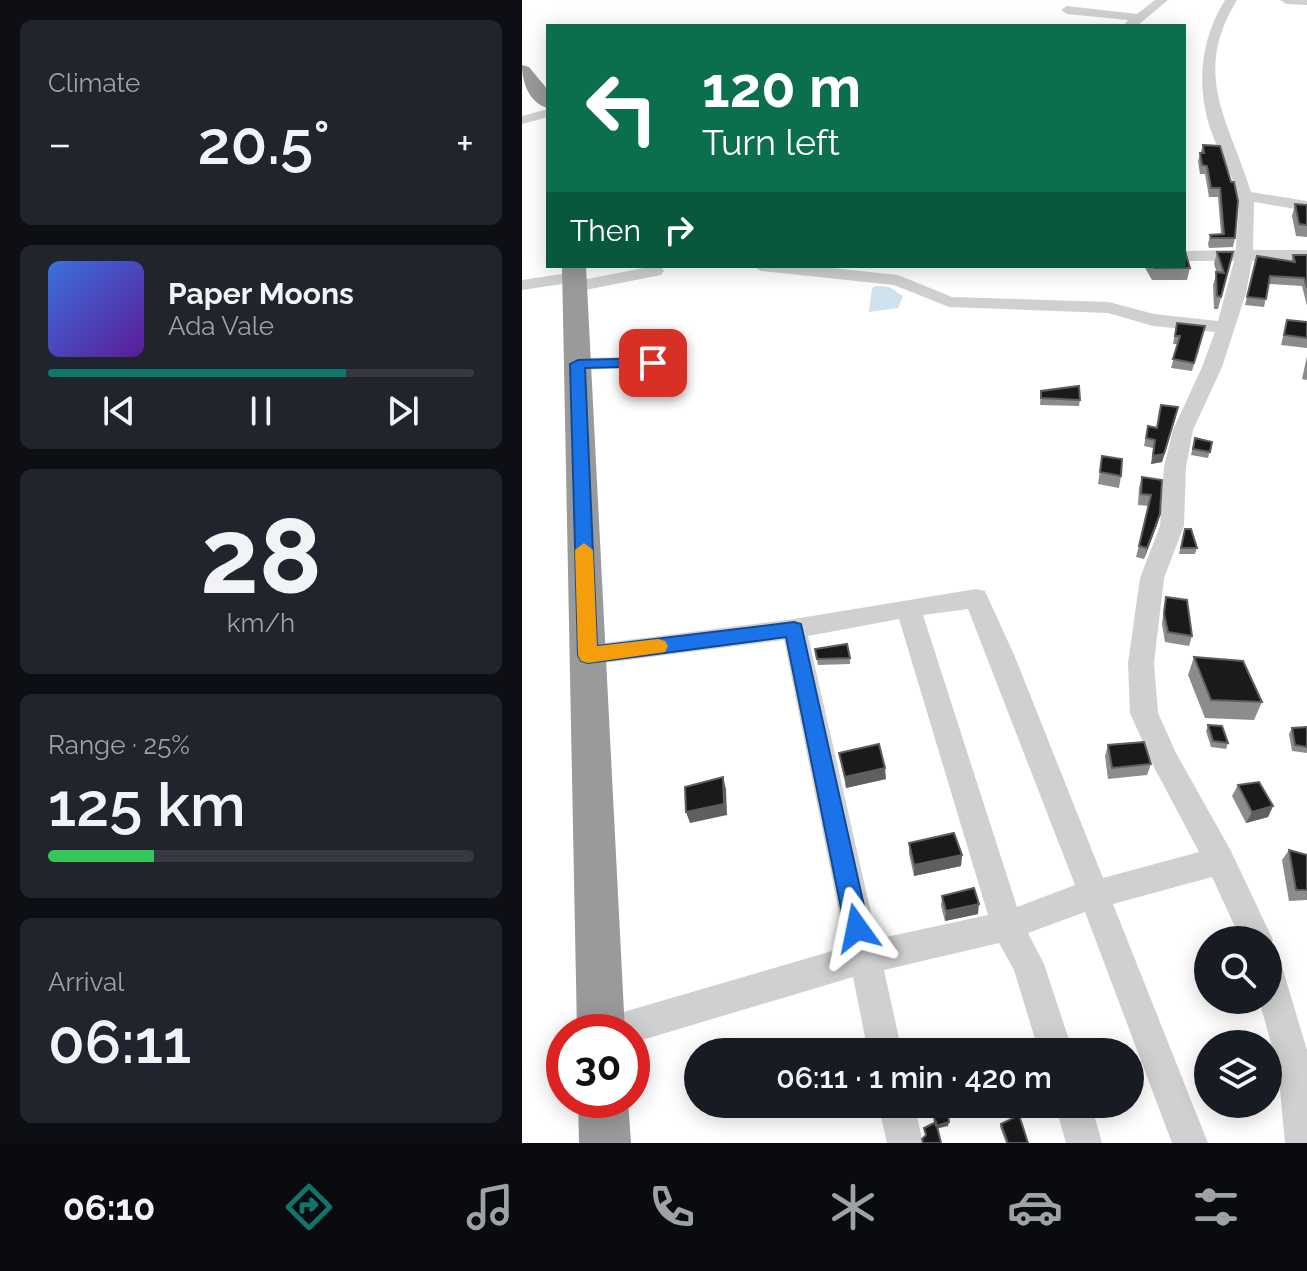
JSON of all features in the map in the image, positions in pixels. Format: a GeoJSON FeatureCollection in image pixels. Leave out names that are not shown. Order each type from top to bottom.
{"type":"FeatureCollection","features":[{"type":"Feature","properties":{"kind":"highway"},"geometry":{"type":"LineString","coordinates":[[522,71],[546,100]]}},
{"type":"Feature","properties":{"kind":"highway"},"geometry":{"type":"LineString","coordinates":[[575,277],[600,1014]]}},
{"type":"Feature","properties":{"kind":"highway"},"geometry":{"type":"LineString","coordinates":[[604,1118],[605,1143]]}},
{"type":"Feature","properties":{"kind":"street"},"geometry":{"type":"LineString","coordinates":[[1067,10],[1134,22],[1162,0]]}},
{"type":"Feature","properties":{"kind":"street"},"geometry":{"type":"LineString","coordinates":[[1231,0],[1218,21],[1208,66],[1210,97],[1219,132],[1235,165],[1244,196],[1244,256],[1237,293],[1212,367],[1183,430],[1175,467],[1172,526],[1152,578],[1141,663],[1144,713],[1250,926]]}},
{"type":"Feature","properties":{"kind":"street"},"geometry":{"type":"LineString","coordinates":[[1286,0],[1307,1]]}},
{"type":"Feature","properties":{"kind":"street"},"geometry":{"type":"LineString","coordinates":[[522,120],[546,114]]}},
{"type":"Feature","properties":{"kind":"street"},"geometry":{"type":"LineString","coordinates":[[1244,196],[1307,206]]}},
{"type":"Feature","properties":{"kind":"street"},"geometry":{"type":"LineString","coordinates":[[1186,256],[1307,255]]}},
{"type":"Feature","properties":{"kind":"street"},"geometry":{"type":"LineString","coordinates":[[781,268],[898,280],[949,302],[1109,308],[1153,320],[1226,327]]}},
{"type":"Feature","properties":{"kind":"street"},"geometry":{"type":"LineString","coordinates":[[522,285],[575,277],[655,271]]}},
{"type":"Feature","properties":{"kind":"street"},"geometry":{"type":"LineString","coordinates":[[578,364],[678,362]]}},
{"type":"Feature","properties":{"kind":"street"},"geometry":{"type":"LineString","coordinates":[[588,655],[794,629],[976,598],[1002,657],[1190,1143]]}},
{"type":"Feature","properties":{"kind":"street"},"geometry":{"type":"LineString","coordinates":[[908,608],[1007,926],[1028,964],[1052,1038]]}},
{"type":"Feature","properties":{"kind":"street"},"geometry":{"type":"LineString","coordinates":[[794,629],[882,1038]]}},
{"type":"Feature","properties":{"kind":"street"},"geometry":{"type":"LineString","coordinates":[[650,1021],[864,958],[1007,926],[1060,904],[1220,861]]}},
{"type":"Feature","properties":{"kind":"street"},"geometry":{"type":"LineString","coordinates":[[1280,1014],[1295,1068],[1303,1143]]}},
{"type":"Feature","properties":{"kind":"street"},"geometry":{"type":"LineString","coordinates":[[899,1118],[905,1143]]}},
{"type":"Feature","properties":{"kind":"street"},"geometry":{"type":"LineString","coordinates":[[1077,1118],[1084,1143]]}},
{"type":"Feature","properties":{"kind":"water"},"geometry":{"type":"Polygon","coordinates":[[[889,287],[903,296],[898,308],[869,312],[872,288],[889,287]]]}},
{"type":"Feature","properties":{"kind":"building"},"geometry":{"type":"Polygon","coordinates":[[[1203,145],[1220,146],[1231,182],[1234,182],[1238,201],[1235,238],[1211,238],[1210,235],[1224,234],[1220,188],[1211,188],[1207,166],[1202,165],[1200,153],[1204,153],[1203,145]]]}},
{"type":"Feature","properties":{"kind":"building"},"geometry":{"type":"Polygon","coordinates":[[[1295,204],[1307,205],[1307,225],[1299,224],[1295,204]]]}},
{"type":"Feature","properties":{"kind":"building"},"geometry":{"type":"Polygon","coordinates":[[[1217,252],[1233,252],[1221,297],[1217,296],[1216,272],[1224,273],[1217,252]]]}},
{"type":"Feature","properties":{"kind":"building"},"geometry":{"type":"Polygon","coordinates":[[[1293,255],[1307,255],[1307,288],[1304,278],[1270,276],[1266,299],[1247,297],[1257,256],[1295,262],[1293,255]]]}},
{"type":"Feature","properties":{"kind":"building"},"geometry":{"type":"Polygon","coordinates":[[[1287,320],[1307,322],[1307,338],[1284,335],[1287,320]]]}},
{"type":"Feature","properties":{"kind":"building"},"geometry":{"type":"Polygon","coordinates":[[[1177,323],[1205,326],[1194,363],[1173,359],[1180,336],[1175,336],[1177,323]]]}},
{"type":"Feature","properties":{"kind":"building"},"geometry":{"type":"Polygon","coordinates":[[[1079,386],[1080,400],[1041,398],[1041,391],[1079,386]]]}},
{"type":"Feature","properties":{"kind":"building"},"geometry":{"type":"Polygon","coordinates":[[[1161,405],[1178,407],[1164,454],[1153,456],[1155,440],[1146,438],[1148,426],[1157,428],[1161,405]]]}},
{"type":"Feature","properties":{"kind":"building"},"geometry":{"type":"Polygon","coordinates":[[[1195,438],[1212,442],[1210,452],[1193,449],[1195,438]]]}},
{"type":"Feature","properties":{"kind":"building"},"geometry":{"type":"Polygon","coordinates":[[[1102,456],[1122,459],[1121,476],[1100,472],[1102,456]]]}},
{"type":"Feature","properties":{"kind":"building"},"geometry":{"type":"Polygon","coordinates":[[[1142,477],[1162,480],[1160,514],[1147,548],[1139,546],[1151,495],[1141,494],[1142,477]]]}},
{"type":"Feature","properties":{"kind":"building"},"geometry":{"type":"Polygon","coordinates":[[[1185,529],[1191,529],[1197,548],[1181,548],[1185,529]]]}},
{"type":"Feature","properties":{"kind":"building"},"geometry":{"type":"Polygon","coordinates":[[[1166,597],[1187,600],[1192,636],[1168,632],[1164,614],[1166,597]]]}},
{"type":"Feature","properties":{"kind":"building"},"geometry":{"type":"Polygon","coordinates":[[[847,644],[850,658],[817,659],[815,649],[847,644]]]}},
{"type":"Feature","properties":{"kind":"building"},"geometry":{"type":"Polygon","coordinates":[[[1194,657],[1243,661],[1262,702],[1211,700],[1194,657]]]}},
{"type":"Feature","properties":{"kind":"building"},"geometry":{"type":"Polygon","coordinates":[[[1208,725],[1222,726],[1228,743],[1213,741],[1208,725]]]}},
{"type":"Feature","properties":{"kind":"building"},"geometry":{"type":"Polygon","coordinates":[[[1307,727],[1307,747],[1295,745],[1292,728],[1307,727]]]}},
{"type":"Feature","properties":{"kind":"building"},"geometry":{"type":"Polygon","coordinates":[[[1144,742],[1151,764],[1112,768],[1108,745],[1144,742]]]}},
{"type":"Feature","properties":{"kind":"building"},"geometry":{"type":"Polygon","coordinates":[[[879,744],[885,768],[845,777],[839,753],[879,744]]]}},
{"type":"Feature","properties":{"kind":"building"},"geometry":{"type":"Polygon","coordinates":[[[723,777],[724,804],[686,812],[685,787],[723,777]]]}},
{"type":"Feature","properties":{"kind":"building"},"geometry":{"type":"Polygon","coordinates":[[[1259,782],[1273,806],[1252,812],[1238,785],[1259,782]]]}},
{"type":"Feature","properties":{"kind":"building"},"geometry":{"type":"Polygon","coordinates":[[[954,833],[962,855],[914,865],[909,843],[954,833]]]}},
{"type":"Feature","properties":{"kind":"building"},"geometry":{"type":"Polygon","coordinates":[[[1289,850],[1307,855],[1307,890],[1296,890],[1289,850]]]}},
{"type":"Feature","properties":{"kind":"building"},"geometry":{"type":"Polygon","coordinates":[[[974,888],[979,904],[946,911],[942,896],[974,888]]]}},
{"type":"Feature","properties":{"kind":"building"},"geometry":{"type":"Polygon","coordinates":[[[934,1118],[949,1118],[949,1122],[936,1126],[934,1118]]]}},
{"type":"Feature","properties":{"kind":"building"},"geometry":{"type":"Polygon","coordinates":[[[1020,1118],[1028,1143],[1008,1143],[1001,1124],[1020,1118]]]}},
{"type":"Feature","properties":{"kind":"building"},"geometry":{"type":"Polygon","coordinates":[[[936,1122],[941,1143],[923,1143],[926,1135],[924,1128],[936,1122]]]}},
{"type":"Feature","properties":{"kind":"slow traffic"},"geometry":{"type":"LineString","coordinates":[[584,550],[588,655],[658,646]]}},
{"type":"Feature","properties":{"kind":"route"},"geometry":{"type":"LineString","coordinates":[[653,363],[578,364],[588,655],[794,629],[857,928]]}}]}
